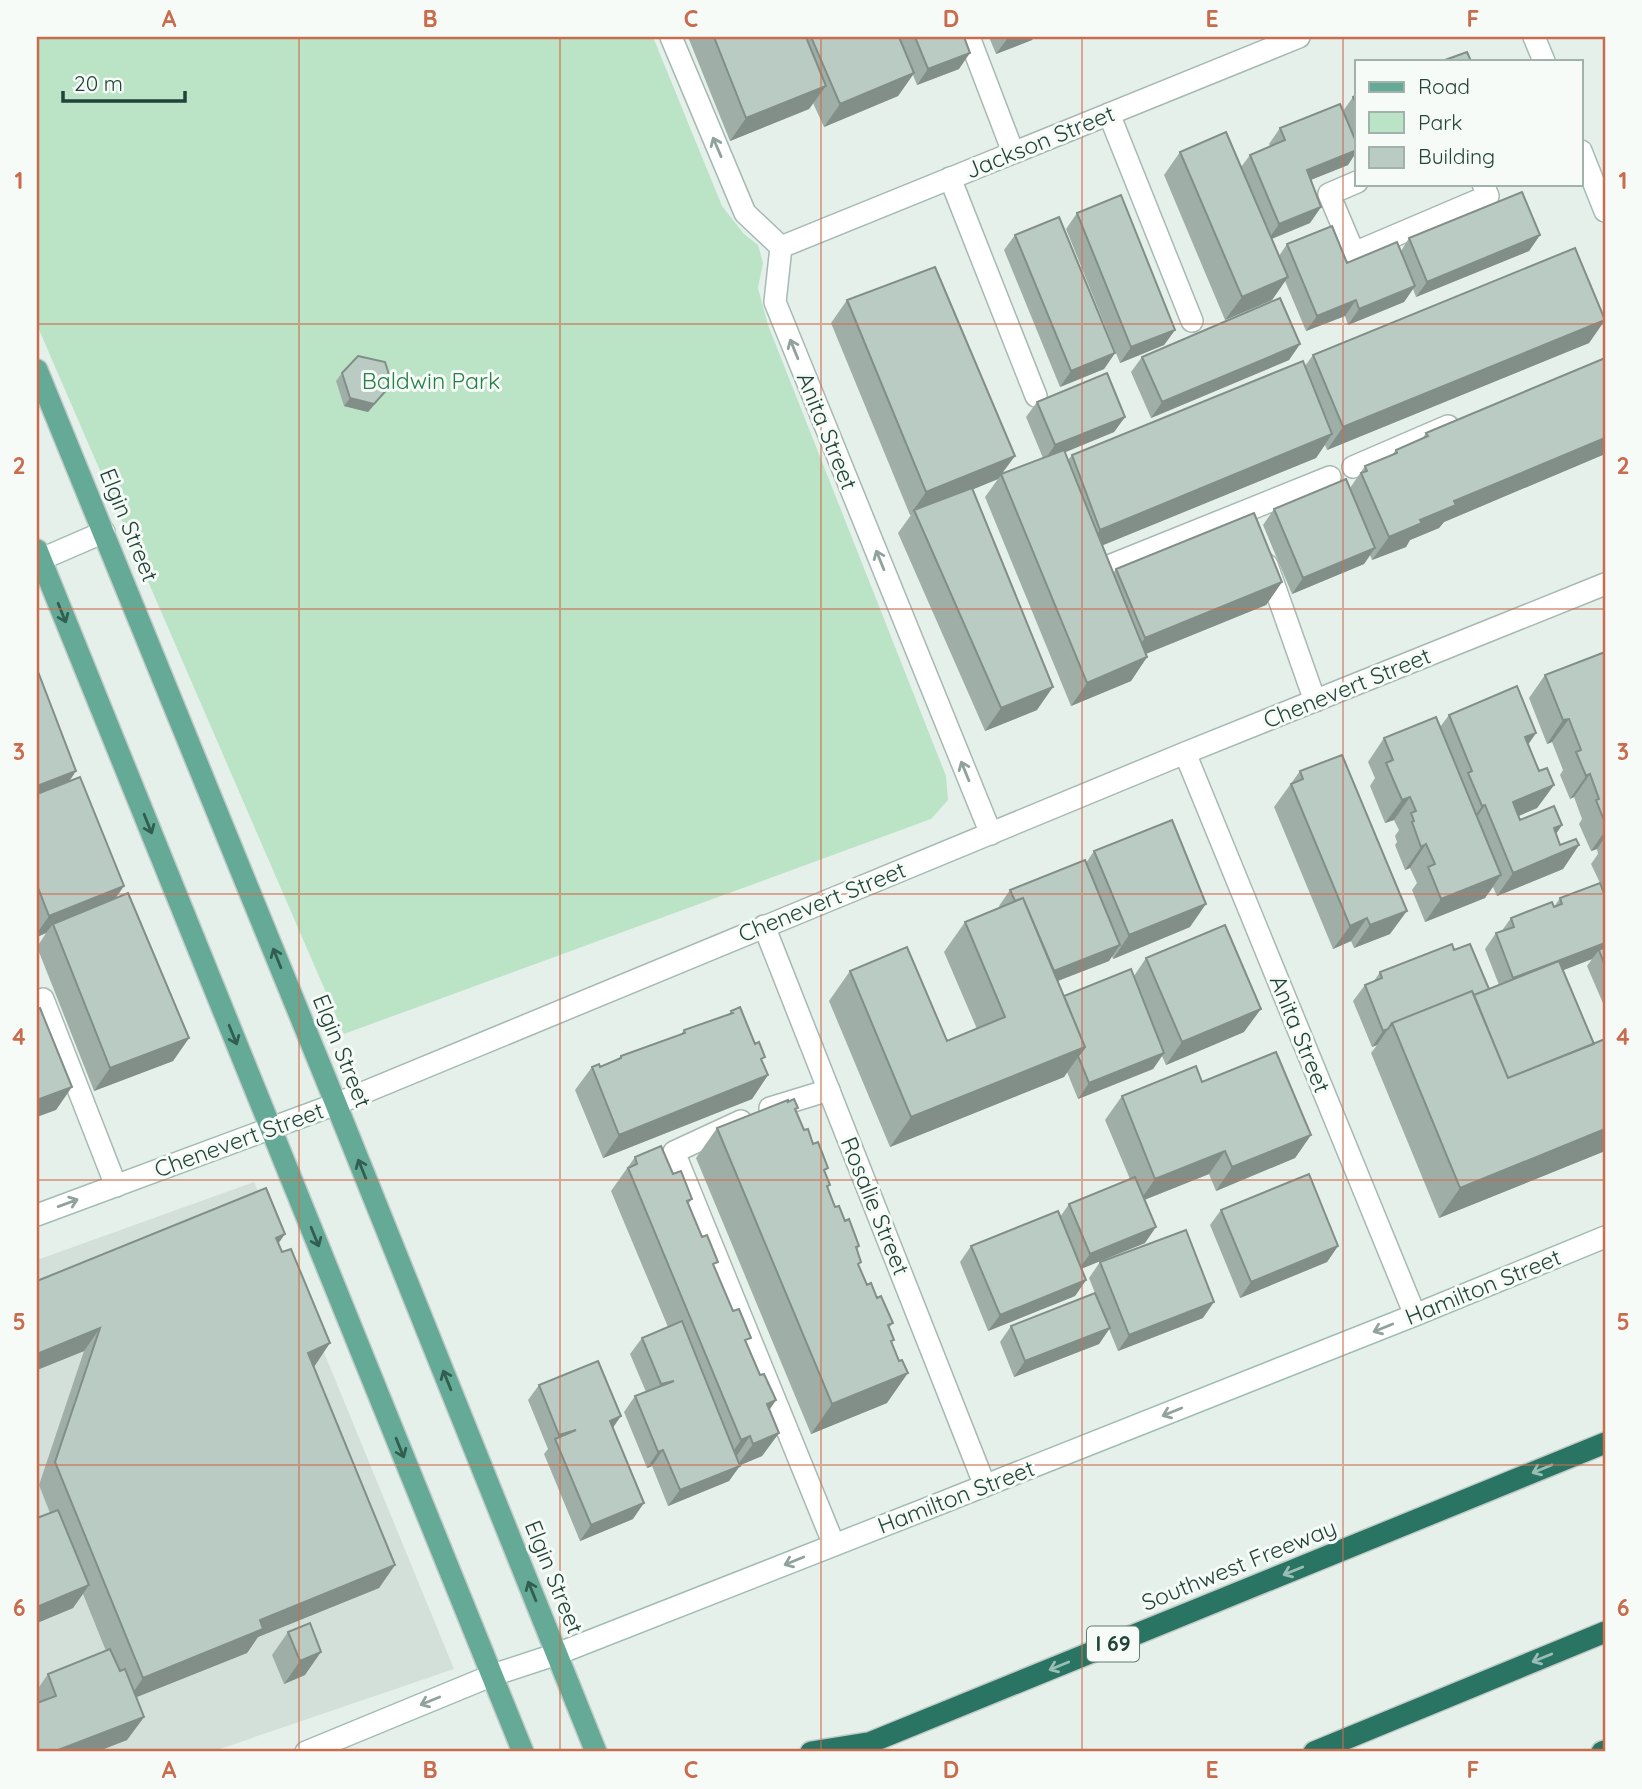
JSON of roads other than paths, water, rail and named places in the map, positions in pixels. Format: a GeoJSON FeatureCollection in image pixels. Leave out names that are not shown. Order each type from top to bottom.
{"type":"FeatureCollection","features":[{"type":"Feature","properties":{"kind":"highway","name":"Southwest Freeway"},"geometry":{"type":"LineString","coordinates":[[811,1752],[862,1747],[1605,1443]]}},
{"type":"Feature","properties":{"kind":"highway"},"geometry":{"type":"LineString","coordinates":[[1314,1752],[1605,1632]]}},
{"type":"Feature","properties":{"kind":"main road","name":"Elgin Street"},"geometry":{"type":"LineString","coordinates":[[37,370],[596,1752]]}},
{"type":"Feature","properties":{"kind":"main road"},"geometry":{"type":"LineString","coordinates":[[38,557],[519,1743]]}},
{"type":"Feature","properties":{"kind":"street"},"geometry":{"type":"LineString","coordinates":[[671,37],[745,213],[781,247]]}},
{"type":"Feature","properties":{"kind":"street"},"geometry":{"type":"LineString","coordinates":[[969,37],[1013,152]]}},
{"type":"Feature","properties":{"kind":"street","name":"Jackson Street"},"geometry":{"type":"LineString","coordinates":[[781,247],[1300,37]]}},
{"type":"Feature","properties":{"kind":"street"},"geometry":{"type":"LineString","coordinates":[[1534,37],[1544,60]]}},
{"type":"Feature","properties":{"kind":"street"},"geometry":{"type":"LineString","coordinates":[[1109,114],[1192,321]]}},
{"type":"Feature","properties":{"kind":"street"},"geometry":{"type":"LineString","coordinates":[[1582,154],[1605,211]]}},
{"type":"Feature","properties":{"kind":"street"},"geometry":{"type":"LineString","coordinates":[[950,178],[1035,396]]}},
{"type":"Feature","properties":{"kind":"street"},"geometry":{"type":"LineString","coordinates":[[1355,183],[1329,194],[1354,253],[1488,196],[1484,186]]}},
{"type":"Feature","properties":{"kind":"street","name":"Anita Street"},"geometry":{"type":"LineString","coordinates":[[781,247],[775,302],[991,834]]}},
{"type":"Feature","properties":{"kind":"street"},"geometry":{"type":"LineString","coordinates":[[1353,467],[1467,418]]}},
{"type":"Feature","properties":{"kind":"street"},"geometry":{"type":"LineString","coordinates":[[1109,566],[1249,517],[1330,477]]}},
{"type":"Feature","properties":{"kind":"street"},"geometry":{"type":"LineString","coordinates":[[38,557],[104,533]]}},
{"type":"Feature","properties":{"kind":"street"},"geometry":{"type":"LineString","coordinates":[[1261,549],[1315,701]]}},
{"type":"Feature","properties":{"kind":"street","name":"Chenevert Street"},"geometry":{"type":"LineString","coordinates":[[37,1215],[336,1104],[1185,752],[1605,584]]}},
{"type":"Feature","properties":{"kind":"street","name":"Anita Street"},"geometry":{"type":"LineString","coordinates":[[1185,752],[1415,1315]]}},
{"type":"Feature","properties":{"kind":"street","name":"Rosalie Street"},"geometry":{"type":"LineString","coordinates":[[764,926],[985,1486]]}},
{"type":"Feature","properties":{"kind":"street"},"geometry":{"type":"LineString","coordinates":[[39,995],[116,1186]]}},
{"type":"Feature","properties":{"kind":"street"},"geometry":{"type":"LineString","coordinates":[[829,1090],[767,1109],[674,1152],[834,1545]]}},
{"type":"Feature","properties":{"kind":"street","name":"Hamilton Street"},"geometry":{"type":"LineString","coordinates":[[306,1752],[493,1675],[557,1654],[985,1486],[1605,1237]]}},
{"type":"Feature","properties":{"kind":"park label","name":"Baldwin Park"},"geometry":{"type":"Point","coordinates":[431,381]}}]}
